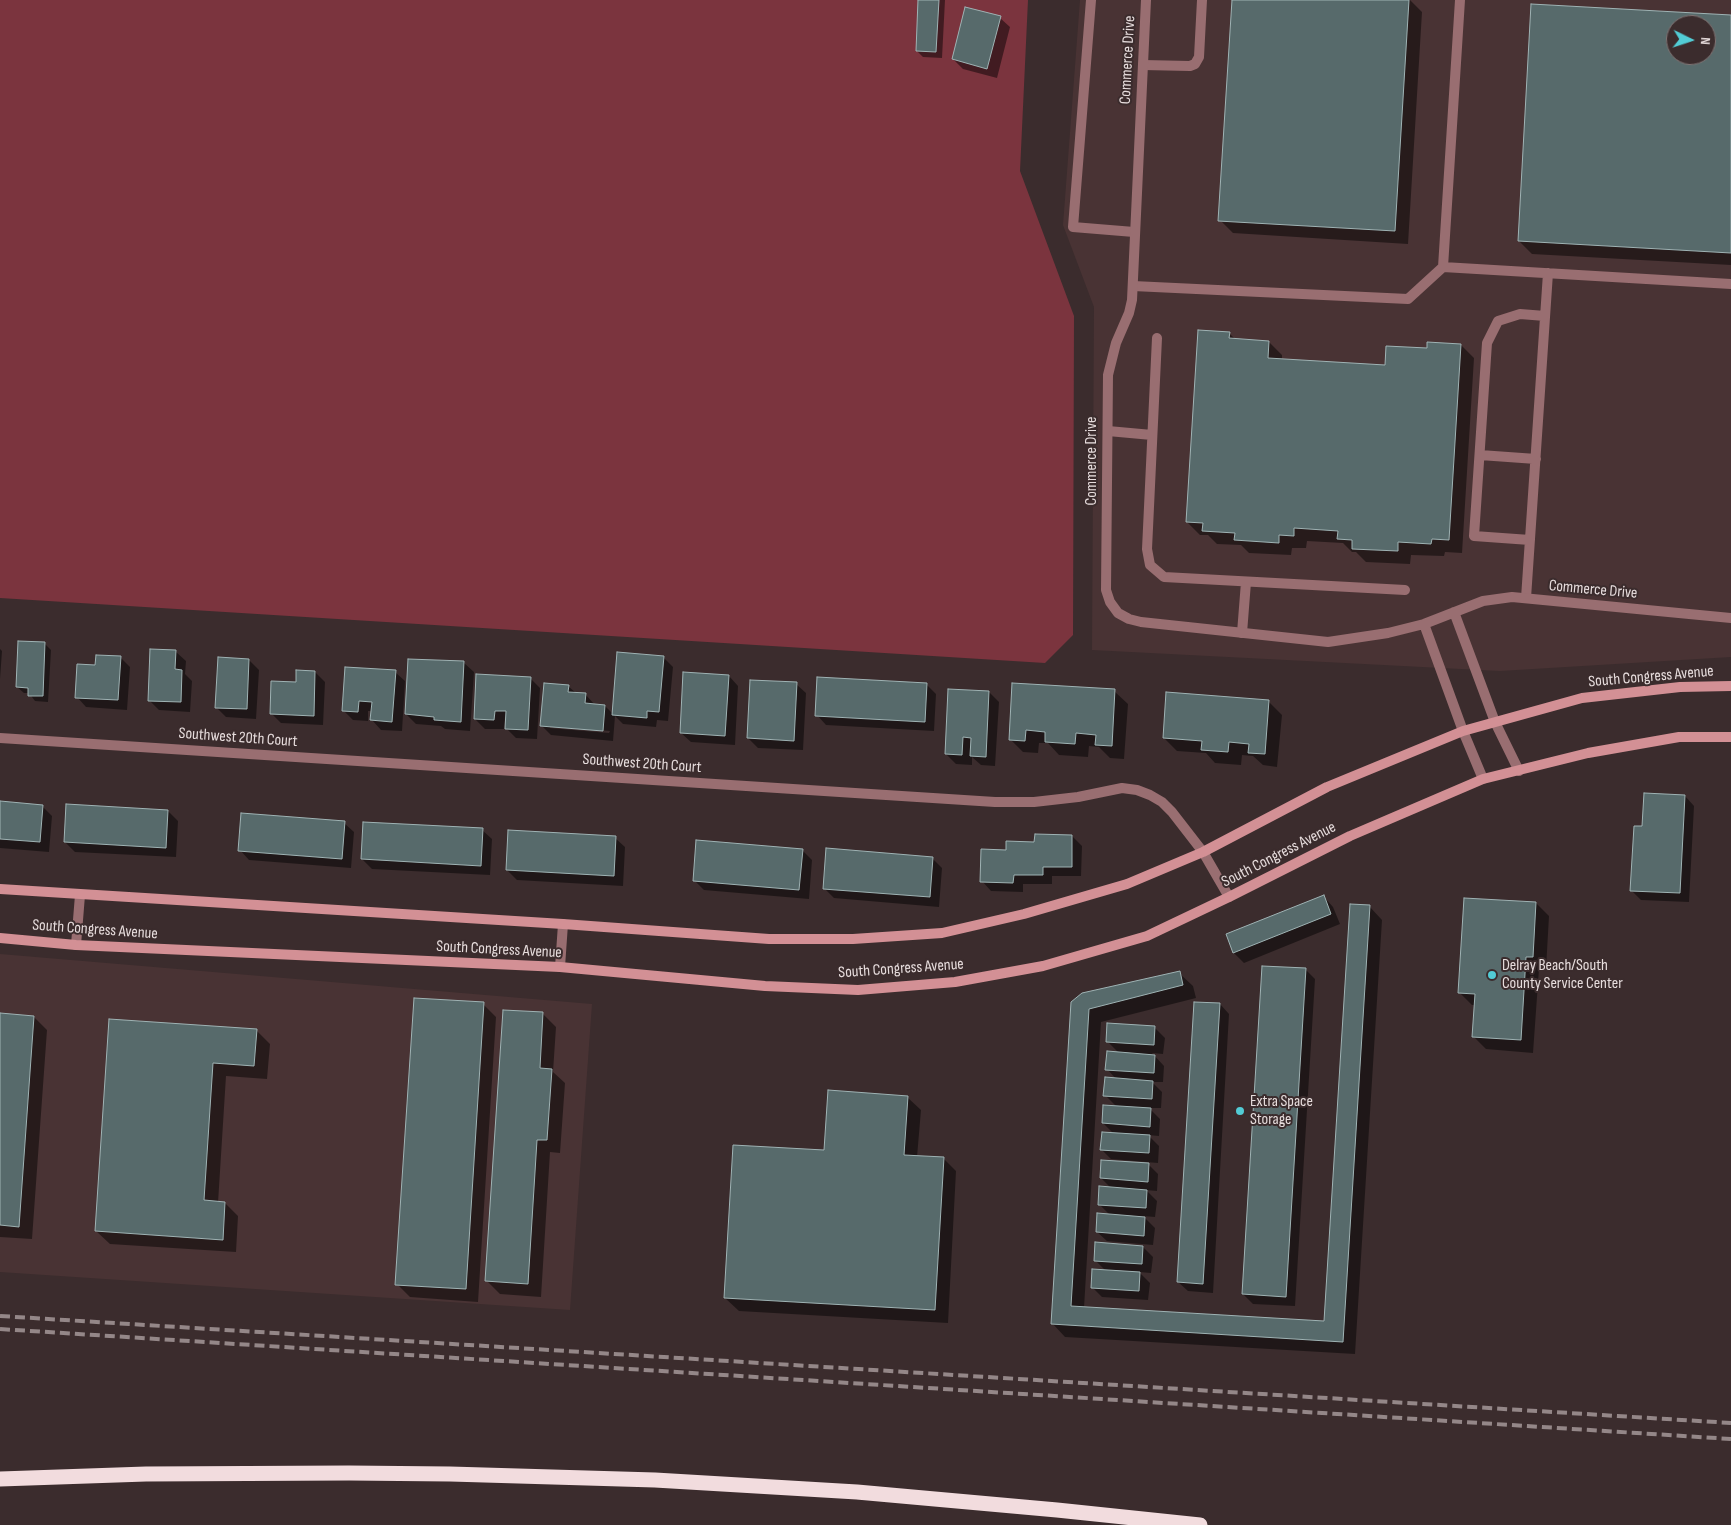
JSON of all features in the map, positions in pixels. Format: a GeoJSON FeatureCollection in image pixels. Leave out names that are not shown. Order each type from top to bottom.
{"type":"FeatureCollection","features":[{"type":"Feature","properties":{"kind":"highway"},"geometry":{"type":"LineString","coordinates":[[0,1479],[146,1474],[349,1473],[617,1479],[856,1492],[1200,1525]]}},
{"type":"Feature","properties":{"kind":"main road","name":"South Congress Avenue"},"geometry":{"type":"LineString","coordinates":[[0,889],[563,924],[769,939],[853,939],[942,933],[1024,914],[1127,884],[1203,852],[1326,787],[1462,731],[1582,698],[1680,687],[1731,686]]}},
{"type":"Feature","properties":{"kind":"main road","name":"South Congress Avenue"},"geometry":{"type":"LineString","coordinates":[[0,938],[76,945],[560,967],[775,987],[858,990],[954,982],[1043,966],[1147,936],[1350,836],[1483,779],[1588,753],[1680,737],[1731,737]]}},
{"type":"Feature","properties":{"kind":"street"},"geometry":{"type":"LineString","coordinates":[[1091,0],[1073,227],[1134,232]]}},
{"type":"Feature","properties":{"kind":"street","name":"Commerce Drive"},"geometry":{"type":"LineString","coordinates":[[1146,0],[1132,286],[1129,313],[1116,343],[1108,375],[1106,590],[1110,602],[1118,613],[1129,619],[1141,622],[1328,642],[1388,633],[1424,624],[1490,600],[1512,597],[1731,618]]}},
{"type":"Feature","properties":{"kind":"street"},"geometry":{"type":"LineString","coordinates":[[1143,65],[1190,66],[1195,64],[1199,57],[1202,0]]}},
{"type":"Feature","properties":{"kind":"street"},"geometry":{"type":"LineString","coordinates":[[1132,286],[1408,299],[1443,267],[1460,0]]}},
{"type":"Feature","properties":{"kind":"street"},"geometry":{"type":"LineString","coordinates":[[1443,267],[1731,284]]}},
{"type":"Feature","properties":{"kind":"street"},"geometry":{"type":"LineString","coordinates":[[1526,598],[1548,273]]}},
{"type":"Feature","properties":{"kind":"street"},"geometry":{"type":"LineString","coordinates":[[1530,540],[1474,536],[1488,343],[1498,321],[1520,314],[1545,316]]}},
{"type":"Feature","properties":{"kind":"street"},"geometry":{"type":"LineString","coordinates":[[1157,338],[1147,549],[1150,565],[1164,577],[1405,590]]}},
{"type":"Feature","properties":{"kind":"street"},"geometry":{"type":"LineString","coordinates":[[1108,431],[1152,435]]}},
{"type":"Feature","properties":{"kind":"street"},"geometry":{"type":"LineString","coordinates":[[1480,455],[1536,458]]}},
{"type":"Feature","properties":{"kind":"street"},"geometry":{"type":"LineString","coordinates":[[1242,633],[1246,582]]}},
{"type":"Feature","properties":{"kind":"street"},"geometry":{"type":"LineString","coordinates":[[1454,612],[1495,722],[1519,770]]}},
{"type":"Feature","properties":{"kind":"street"},"geometry":{"type":"LineString","coordinates":[[1424,624],[1462,731],[1483,779]]}},
{"type":"Feature","properties":{"kind":"street","name":"Southwest 20th Court"},"geometry":{"type":"LineString","coordinates":[[0,738],[995,802],[1034,802],[1078,797],[1122,788],[1150,794],[1172,812],[1203,852],[1229,897]]}},
{"type":"Feature","properties":{"kind":"street"},"geometry":{"type":"LineString","coordinates":[[76,945],[80,895]]}},
{"type":"Feature","properties":{"kind":"street"},"geometry":{"type":"LineString","coordinates":[[560,967],[563,924]]}},
{"type":"Feature","properties":{"kind":"shaded area"},"geometry":{"type":"Polygon","coordinates":[[[0,0],[1028,0],[1020,171],[1074,316],[1073,635],[1045,663],[0,598],[0,0]]]}},
{"type":"Feature","properties":{"kind":"shaded area"},"geometry":{"type":"Polygon","coordinates":[[[1080,0],[1731,0],[1731,657],[1500,671],[1092,650],[1094,307],[1063,225],[1080,0]]]}},
{"type":"Feature","properties":{"kind":"shaded area"},"geometry":{"type":"Polygon","coordinates":[[[0,954],[592,1004],[570,1310],[0,1272],[0,954]]]}},
{"type":"Feature","properties":{"kind":"building"},"geometry":{"type":"Polygon","coordinates":[[[918,0],[939,0],[936,52],[916,51],[918,0]]]}},
{"type":"Feature","properties":{"kind":"building"},"geometry":{"type":"Polygon","coordinates":[[[1232,0],[1409,0],[1395,231],[1218,221],[1232,0]]]}},
{"type":"Feature","properties":{"kind":"building"},"geometry":{"type":"Polygon","coordinates":[[[1531,4],[1731,15],[1731,253],[1518,241],[1531,4]]]}},
{"type":"Feature","properties":{"kind":"building"},"geometry":{"type":"Polygon","coordinates":[[[965,7],[1001,16],[987,69],[952,59],[965,7]]]}},
{"type":"Feature","properties":{"kind":"building"},"geometry":{"type":"Polygon","coordinates":[[[1198,330],[1230,332],[1229,338],[1269,341],[1268,358],[1385,365],[1386,346],[1427,348],[1427,342],[1461,344],[1449,540],[1432,539],[1431,544],[1398,542],[1398,551],[1352,549],[1352,540],[1337,539],[1338,531],[1294,528],[1294,536],[1279,535],[1279,543],[1234,540],[1235,533],[1202,531],[1203,523],[1186,522],[1198,330]]]}},
{"type":"Feature","properties":{"kind":"building"},"geometry":{"type":"Polygon","coordinates":[[[18,641],[45,642],[43,696],[28,696],[28,688],[16,687],[18,641]]]}},
{"type":"Feature","properties":{"kind":"building"},"geometry":{"type":"Polygon","coordinates":[[[150,649],[176,650],[175,669],[182,670],[181,702],[148,701],[150,649]]]}},
{"type":"Feature","properties":{"kind":"building"},"geometry":{"type":"Polygon","coordinates":[[[617,652],[664,656],[659,712],[647,711],[647,718],[612,715],[617,652]]]}},
{"type":"Feature","properties":{"kind":"building"},"geometry":{"type":"Polygon","coordinates":[[[96,655],[121,656],[118,700],[75,698],[77,664],[95,665],[96,655]]]}},
{"type":"Feature","properties":{"kind":"building"},"geometry":{"type":"Polygon","coordinates":[[[218,657],[249,659],[247,709],[215,708],[218,657]]]}},
{"type":"Feature","properties":{"kind":"building"},"geometry":{"type":"Polygon","coordinates":[[[408,659],[464,661],[461,722],[434,720],[434,717],[405,714],[408,659]]]}},
{"type":"Feature","properties":{"kind":"building"},"geometry":{"type":"Polygon","coordinates":[[[345,667],[396,670],[392,722],[370,720],[372,702],[359,701],[358,712],[342,711],[345,667]]]}},
{"type":"Feature","properties":{"kind":"building"},"geometry":{"type":"Polygon","coordinates":[[[296,670],[315,671],[314,716],[270,714],[271,681],[296,682],[296,670]]]}},
{"type":"Feature","properties":{"kind":"building"},"geometry":{"type":"Polygon","coordinates":[[[683,672],[729,675],[725,736],[680,733],[683,672]]]}},
{"type":"Feature","properties":{"kind":"building"},"geometry":{"type":"Polygon","coordinates":[[[476,674],[531,677],[528,730],[505,729],[506,711],[495,711],[494,720],[474,719],[476,674]]]}},
{"type":"Feature","properties":{"kind":"building"},"geometry":{"type":"Polygon","coordinates":[[[817,677],[927,683],[925,722],[815,716],[817,677]]]}},
{"type":"Feature","properties":{"kind":"building"},"geometry":{"type":"Polygon","coordinates":[[[750,680],[797,682],[794,741],[747,738],[750,680]]]}},
{"type":"Feature","properties":{"kind":"building"},"geometry":{"type":"Polygon","coordinates":[[[544,683],[569,685],[568,692],[586,693],[585,703],[605,705],[603,731],[540,726],[544,683]]]}},
{"type":"Feature","properties":{"kind":"building"},"geometry":{"type":"Polygon","coordinates":[[[1012,683],[1115,689],[1112,746],[1095,745],[1096,735],[1076,733],[1075,744],[1045,742],[1045,732],[1026,730],[1025,741],[1009,740],[1012,683]]]}},
{"type":"Feature","properties":{"kind":"building"},"geometry":{"type":"Polygon","coordinates":[[[948,689],[989,691],[986,757],[970,756],[971,738],[963,737],[962,755],[945,754],[948,689]]]}},
{"type":"Feature","properties":{"kind":"building"},"geometry":{"type":"Polygon","coordinates":[[[1166,692],[1269,700],[1265,754],[1248,753],[1249,744],[1229,742],[1228,752],[1201,750],[1202,741],[1163,738],[1166,692]]]}},
{"type":"Feature","properties":{"kind":"building"},"geometry":{"type":"Polygon","coordinates":[[[1644,793],[1685,795],[1680,893],[1630,891],[1634,826],[1642,826],[1644,793]]]}},
{"type":"Feature","properties":{"kind":"building"},"geometry":{"type":"Polygon","coordinates":[[[0,801],[43,805],[40,842],[0,839],[0,801]]]}},
{"type":"Feature","properties":{"kind":"building"},"geometry":{"type":"Polygon","coordinates":[[[66,804],[168,810],[166,848],[64,842],[66,804]]]}},
{"type":"Feature","properties":{"kind":"building"},"geometry":{"type":"Polygon","coordinates":[[[241,813],[345,821],[342,859],[238,851],[241,813]]]}},
{"type":"Feature","properties":{"kind":"building"},"geometry":{"type":"Polygon","coordinates":[[[363,822],[483,828],[481,866],[361,859],[363,822]]]}},
{"type":"Feature","properties":{"kind":"building"},"geometry":{"type":"Polygon","coordinates":[[[508,830],[616,836],[614,876],[506,870],[508,830]]]}},
{"type":"Feature","properties":{"kind":"building"},"geometry":{"type":"Polygon","coordinates":[[[1035,834],[1072,835],[1072,867],[1043,867],[1043,875],[1014,875],[1013,883],[980,882],[981,849],[1006,850],[1006,841],[1034,842],[1035,834]]]}},
{"type":"Feature","properties":{"kind":"building"},"geometry":{"type":"Polygon","coordinates":[[[696,840],[803,849],[799,890],[693,881],[696,840]]]}},
{"type":"Feature","properties":{"kind":"building"},"geometry":{"type":"Polygon","coordinates":[[[826,848],[933,857],[930,897],[823,889],[826,848]]]}},
{"type":"Feature","properties":{"kind":"building"},"geometry":{"type":"Polygon","coordinates":[[[1324,895],[1331,914],[1233,953],[1226,934],[1324,895]]]}},
{"type":"Feature","properties":{"kind":"building","name":"Delray Beach/South County Service Center"},"geometry":{"type":"Polygon","coordinates":[[[1464,898],[1536,902],[1533,957],[1526,957],[1521,1040],[1472,1037],[1475,994],[1458,993],[1464,898]]]}},
{"type":"Feature","properties":{"kind":"building"},"geometry":{"type":"Polygon","coordinates":[[[1350,904],[1370,905],[1343,1342],[1051,1324],[1071,1002],[1082,993],[1180,971],[1183,985],[1089,1009],[1071,1306],[1324,1321],[1350,904]]]}},
{"type":"Feature","properties":{"kind":"building"},"geometry":{"type":"Polygon","coordinates":[[[1262,966],[1306,968],[1286,1297],[1242,1294],[1262,966]]]}},
{"type":"Feature","properties":{"kind":"building"},"geometry":{"type":"Polygon","coordinates":[[[414,998],[484,1002],[466,1289],[395,1285],[414,998]]]}},
{"type":"Feature","properties":{"kind":"building"},"geometry":{"type":"Polygon","coordinates":[[[1194,1002],[1220,1003],[1203,1284],[1177,1282],[1194,1002]]]}},
{"type":"Feature","properties":{"kind":"building"},"geometry":{"type":"Polygon","coordinates":[[[503,1010],[543,1012],[540,1068],[552,1069],[547,1140],[537,1140],[528,1284],[485,1281],[503,1010]]]}},
{"type":"Feature","properties":{"kind":"building"},"geometry":{"type":"Polygon","coordinates":[[[0,1013],[34,1016],[19,1227],[0,1225],[0,1013]]]}},
{"type":"Feature","properties":{"kind":"building"},"geometry":{"type":"Polygon","coordinates":[[[109,1019],[257,1029],[254,1066],[213,1063],[204,1200],[225,1202],[223,1240],[95,1231],[109,1019]]]}},
{"type":"Feature","properties":{"kind":"building"},"geometry":{"type":"Polygon","coordinates":[[[1107,1023],[1155,1026],[1154,1045],[1106,1042],[1107,1023]]]}},
{"type":"Feature","properties":{"kind":"building"},"geometry":{"type":"Polygon","coordinates":[[[1107,1051],[1155,1055],[1154,1073],[1105,1070],[1107,1051]]]}},
{"type":"Feature","properties":{"kind":"building"},"geometry":{"type":"Polygon","coordinates":[[[1105,1077],[1153,1081],[1152,1099],[1103,1096],[1105,1077]]]}},
{"type":"Feature","properties":{"kind":"building"},"geometry":{"type":"Polygon","coordinates":[[[828,1090],[908,1096],[904,1155],[944,1157],[935,1310],[724,1298],[733,1145],[824,1150],[828,1090]]]}},
{"type":"Feature","properties":{"kind":"building"},"geometry":{"type":"Polygon","coordinates":[[[1103,1105],[1151,1108],[1150,1127],[1102,1123],[1103,1105]]]}},
{"type":"Feature","properties":{"kind":"building"},"geometry":{"type":"Polygon","coordinates":[[[1102,1132],[1150,1135],[1149,1153],[1100,1150],[1102,1132]]]}},
{"type":"Feature","properties":{"kind":"building"},"geometry":{"type":"Polygon","coordinates":[[[1101,1160],[1149,1163],[1148,1182],[1100,1178],[1101,1160]]]}},
{"type":"Feature","properties":{"kind":"building"},"geometry":{"type":"Polygon","coordinates":[[[1099,1186],[1147,1190],[1146,1208],[1098,1205],[1099,1186]]]}},
{"type":"Feature","properties":{"kind":"building"},"geometry":{"type":"Polygon","coordinates":[[[1097,1213],[1145,1217],[1144,1236],[1096,1232],[1097,1213]]]}},
{"type":"Feature","properties":{"kind":"building"},"geometry":{"type":"Polygon","coordinates":[[[1095,1242],[1143,1246],[1142,1264],[1094,1261],[1095,1242]]]}},
{"type":"Feature","properties":{"kind":"building"},"geometry":{"type":"Polygon","coordinates":[[[1092,1269],[1140,1272],[1139,1291],[1091,1288],[1092,1269]]]}},
{"type":"Feature","properties":{"kind":"railway"},"geometry":{"type":"LineString","coordinates":[[0,1316],[1731,1423]]}},
{"type":"Feature","properties":{"kind":"railway"},"geometry":{"type":"LineString","coordinates":[[0,1329],[1731,1439]]}},
{"type":"Feature","properties":{"kind":"place","name":"Delray Beach/South County Service Center"},"geometry":{"type":"Point","coordinates":[1492,975]}},
{"type":"Feature","properties":{"kind":"place","name":"Extra Space Storage"},"geometry":{"type":"Point","coordinates":[1240,1111]}}]}
